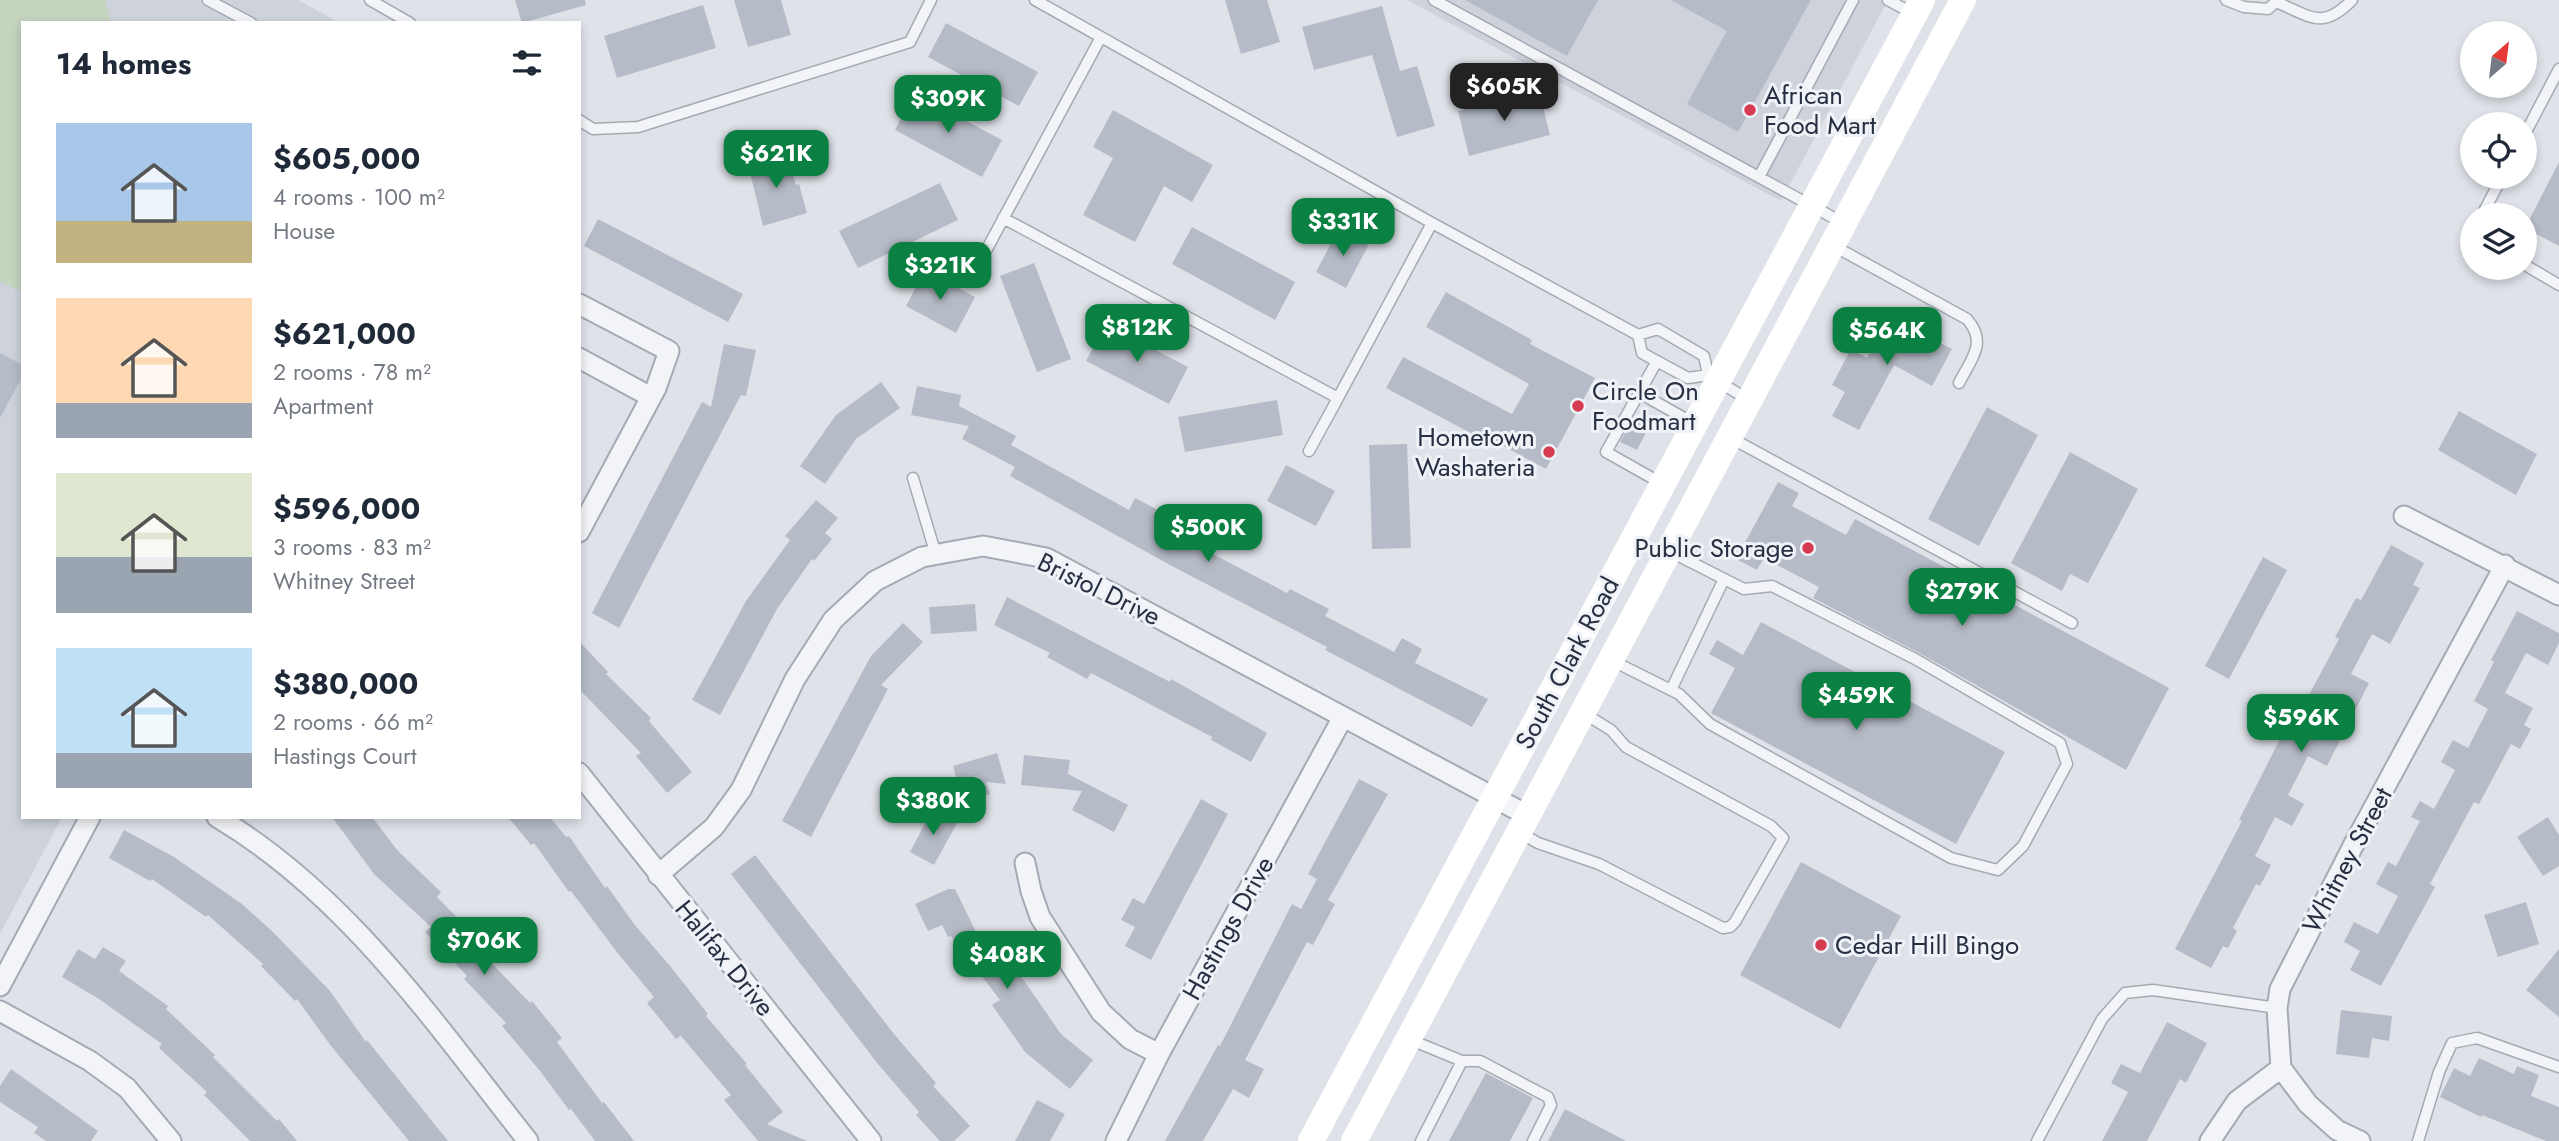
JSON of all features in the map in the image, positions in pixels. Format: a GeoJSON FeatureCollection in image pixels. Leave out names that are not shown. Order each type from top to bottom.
{"type":"FeatureCollection","features":[{"type":"Feature","properties":{"kind":"main road","name":"South Clark Road"},"geometry":{"type":"LineString","coordinates":[[1353,1141],[1963,0]]}},
{"type":"Feature","properties":{"kind":"main road"},"geometry":{"type":"LineString","coordinates":[[1918,7],[1945,33]]}},
{"type":"Feature","properties":{"kind":"main road","name":"South Clark Road"},"geometry":{"type":"LineString","coordinates":[[1311,1141],[1695,424],[1713,378],[1812,206],[1918,7]]}},
{"type":"Feature","properties":{"kind":"street"},"geometry":{"type":"LineString","coordinates":[[581,305],[669,351],[652,397],[581,528]]}},
{"type":"Feature","properties":{"kind":"street"},"geometry":{"type":"LineString","coordinates":[[581,359],[652,397]]}},
{"type":"Feature","properties":{"kind":"street"},"geometry":{"type":"LineString","coordinates":[[2404,516],[2505,565],[2559,595]]}},
{"type":"Feature","properties":{"kind":"street","name":"Bristol Drive"},"geometry":{"type":"LineString","coordinates":[[659,875],[714,827],[741,790],[795,679],[833,620],[875,581],[922,557],[983,546],[1046,558],[1495,798],[1522,823]]}},
{"type":"Feature","properties":{"kind":"street","name":"Whitney Street"},"geometry":{"type":"LineString","coordinates":[[2281,1068],[2277,1008],[2280,989],[2347,858],[2505,565]]}},
{"type":"Feature","properties":{"kind":"street","name":"Hastings Drive"},"geometry":{"type":"LineString","coordinates":[[1116,1141],[1159,1054],[1343,717]]}},
{"type":"Feature","properties":{"kind":"street","name":"Halifax Drive"},"geometry":{"type":"LineString","coordinates":[[581,777],[871,1141]]}},
{"type":"Feature","properties":{"kind":"street"},"geometry":{"type":"LineString","coordinates":[[0,986],[89,819]]}},
{"type":"Feature","properties":{"kind":"street"},"geometry":{"type":"LineString","coordinates":[[220,819],[308,883],[383,959],[528,1141]]}},
{"type":"Feature","properties":{"kind":"street"},"geometry":{"type":"LineString","coordinates":[[1025,863],[1040,917],[1101,1012],[1130,1038],[1159,1054]]}},
{"type":"Feature","properties":{"kind":"street"},"geometry":{"type":"LineString","coordinates":[[0,1011],[90,1061],[127,1088],[171,1141]]}},
{"type":"Feature","properties":{"kind":"street"},"geometry":{"type":"LineString","coordinates":[[2210,1141],[2237,1101],[2281,1068],[2308,1104],[2337,1130],[2360,1141]]}},
{"type":"Feature","properties":{"kind":"lane"},"geometry":{"type":"LineString","coordinates":[[208,0],[246,21]]}},
{"type":"Feature","properties":{"kind":"lane"},"geometry":{"type":"LineString","coordinates":[[370,0],[407,21]]}},
{"type":"Feature","properties":{"kind":"lane"},"geometry":{"type":"LineString","coordinates":[[581,121],[593,129],[638,127],[910,42],[931,0]]}},
{"type":"Feature","properties":{"kind":"lane"},"geometry":{"type":"LineString","coordinates":[[1035,0],[1432,223],[1638,335],[1658,329],[1704,356],[1713,378]]}},
{"type":"Feature","properties":{"kind":"lane"},"geometry":{"type":"LineString","coordinates":[[1434,0],[1812,206],[1838,234],[1967,319],[1977,330],[1978,347],[1959,383]]}},
{"type":"Feature","properties":{"kind":"lane"},"geometry":{"type":"LineString","coordinates":[[1759,177],[1853,0]]}},
{"type":"Feature","properties":{"kind":"lane"},"geometry":{"type":"LineString","coordinates":[[1888,0],[1918,7]]}},
{"type":"Feature","properties":{"kind":"lane"},"geometry":{"type":"LineString","coordinates":[[2226,0],[2244,7],[2268,9],[2277,1],[2320,20],[2334,16],[2352,0]]}},
{"type":"Feature","properties":{"kind":"lane"},"geometry":{"type":"LineString","coordinates":[[974,273],[1101,37]]}},
{"type":"Feature","properties":{"kind":"lane"},"geometry":{"type":"LineString","coordinates":[[2537,112],[2559,69]]}},
{"type":"Feature","properties":{"kind":"lane"},"geometry":{"type":"LineString","coordinates":[[1003,218],[1338,398]]}},
{"type":"Feature","properties":{"kind":"lane"},"geometry":{"type":"LineString","coordinates":[[1310,451],[1432,223]]}},
{"type":"Feature","properties":{"kind":"lane"},"geometry":{"type":"LineString","coordinates":[[2537,272],[2559,285]]}},
{"type":"Feature","properties":{"kind":"lane"},"geometry":{"type":"LineString","coordinates":[[1638,335],[1642,353],[1688,378],[1713,378],[1749,400]]}},
{"type":"Feature","properties":{"kind":"lane"},"geometry":{"type":"LineString","coordinates":[[1657,361],[1606,452],[1663,484]]}},
{"type":"Feature","properties":{"kind":"lane"},"geometry":{"type":"LineString","coordinates":[[1638,392],[1695,424]]}},
{"type":"Feature","properties":{"kind":"lane"},"geometry":{"type":"LineString","coordinates":[[1729,437],[2072,624]]}},
{"type":"Feature","properties":{"kind":"lane"},"geometry":{"type":"LineString","coordinates":[[913,478],[936,555]]}},
{"type":"Feature","properties":{"kind":"lane"},"geometry":{"type":"LineString","coordinates":[[1610,660],[1679,694],[1710,724],[1951,858],[1998,870],[2023,846],[2067,764],[2060,743],[1917,660],[1772,586],[1744,589],[1668,551]]}},
{"type":"Feature","properties":{"kind":"lane"},"geometry":{"type":"LineString","coordinates":[[1671,690],[1724,579]]}},
{"type":"Feature","properties":{"kind":"lane"},"geometry":{"type":"LineString","coordinates":[[1522,823],[1538,843],[1600,864],[1723,928],[1730,928],[1735,922],[1783,838],[1771,826],[1626,747],[1611,730],[1581,712]]}},
{"type":"Feature","properties":{"kind":"lane"},"geometry":{"type":"LineString","coordinates":[[2037,1141],[2102,1019],[2125,993],[2153,990],[2277,1008]]}},
{"type":"Feature","properties":{"kind":"lane"},"geometry":{"type":"LineString","coordinates":[[2418,1141],[2439,1072],[2452,1043],[2477,1038],[2559,1067]]}},
{"type":"Feature","properties":{"kind":"lane"},"geometry":{"type":"LineString","coordinates":[[1408,1039],[1462,1061],[1480,1061],[1548,1097],[1551,1105],[1533,1141]]}},
{"type":"Feature","properties":{"kind":"lane"},"geometry":{"type":"LineString","coordinates":[[1421,1141],[1462,1061]]}},
{"type":"Feature","properties":{"kind":"shaded area"},"geometry":{"type":"Polygon","coordinates":[[[0,0],[298,0],[336,21],[21,21],[21,819],[61,819],[0,934],[0,0]]]}},
{"type":"Feature","properties":{"kind":"shaded area"},"geometry":{"type":"Polygon","coordinates":[[[1407,0],[1888,0],[1781,201],[1407,0]]]}},
{"type":"Feature","properties":{"kind":"green space"},"geometry":{"type":"Polygon","coordinates":[[[0,0],[105,0],[110,21],[21,21],[21,291],[0,282],[0,0]]]}},
{"type":"Feature","properties":{"kind":"building"},"geometry":{"type":"Polygon","coordinates":[[[515,0],[585,0],[586,5],[521,21],[515,0]]]}},
{"type":"Feature","properties":{"kind":"building"},"geometry":{"type":"Polygon","coordinates":[[[734,0],[781,0],[791,35],[748,47],[734,0]]]}},
{"type":"Feature","properties":{"kind":"building"},"geometry":{"type":"Polygon","coordinates":[[[1225,0],[1267,0],[1280,42],[1241,54],[1225,0]]]}},
{"type":"Feature","properties":{"kind":"building"},"geometry":{"type":"Polygon","coordinates":[[[1465,0],[1598,0],[1567,56],[1465,0]]]}},
{"type":"Feature","properties":{"kind":"building"},"geometry":{"type":"Polygon","coordinates":[[[1671,0],[1811,0],[1738,132],[1687,104],[1727,31],[1671,0]]]}},
{"type":"Feature","properties":{"kind":"building"},"geometry":{"type":"Polygon","coordinates":[[[703,5],[716,48],[617,78],[604,36],[703,5]]]}},
{"type":"Feature","properties":{"kind":"building"},"geometry":{"type":"Polygon","coordinates":[[[1382,6],[1400,71],[1417,66],[1435,126],[1397,137],[1372,55],[1314,70],[1302,27],[1382,6]]]}},
{"type":"Feature","properties":{"kind":"building"},"geometry":{"type":"Polygon","coordinates":[[[946,23],[1038,72],[1019,106],[928,57],[946,23]]]}},
{"type":"Feature","properties":{"kind":"building"},"geometry":{"type":"Polygon","coordinates":[[[1539,91],[1550,135],[1469,156],[1458,111],[1539,91]]]}},
{"type":"Feature","properties":{"kind":"building"},"geometry":{"type":"Polygon","coordinates":[[[914,93],[1002,140],[982,177],[895,130],[914,93]]]}},
{"type":"Feature","properties":{"kind":"building"},"geometry":{"type":"Polygon","coordinates":[[[1113,110],[1213,165],[1192,202],[1164,186],[1135,242],[1083,215],[1113,158],[1093,147],[1113,110]]]}},
{"type":"Feature","properties":{"kind":"building"},"geometry":{"type":"Polygon","coordinates":[[[786,153],[807,213],[763,226],[748,164],[786,153]]]}},
{"type":"Feature","properties":{"kind":"building"},"geometry":{"type":"Polygon","coordinates":[[[2559,162],[2559,246],[2537,234],[2537,205],[2559,162]]]}},
{"type":"Feature","properties":{"kind":"building"},"geometry":{"type":"Polygon","coordinates":[[[940,183],[958,220],[858,268],[839,231],[940,183]]]}},
{"type":"Feature","properties":{"kind":"building"},"geometry":{"type":"Polygon","coordinates":[[[598,219],[743,294],[728,322],[584,246],[598,219]]]}},
{"type":"Feature","properties":{"kind":"building"},"geometry":{"type":"Polygon","coordinates":[[[1192,227],[1295,282],[1275,320],[1172,264],[1192,227]]]}},
{"type":"Feature","properties":{"kind":"building"},"geometry":{"type":"Polygon","coordinates":[[[1339,228],[1369,244],[1346,288],[1316,272],[1339,228]]]}},
{"type":"Feature","properties":{"kind":"building"},"geometry":{"type":"Polygon","coordinates":[[[1034,263],[1071,359],[1037,372],[1000,276],[1034,263]]]}},
{"type":"Feature","properties":{"kind":"building"},"geometry":{"type":"Polygon","coordinates":[[[925,270],[975,297],[956,333],[906,306],[925,270]]]}},
{"type":"Feature","properties":{"kind":"building"},"geometry":{"type":"Polygon","coordinates":[[[1446,292],[1532,340],[1530,344],[1595,378],[1546,469],[1481,434],[1480,438],[1386,388],[1403,357],[1512,414],[1529,384],[1426,327],[1446,292]]]}},
{"type":"Feature","properties":{"kind":"building"},"geometry":{"type":"Polygon","coordinates":[[[1910,317],[1931,328],[1927,336],[1952,349],[1932,386],[1894,365],[1859,430],[1832,416],[1845,392],[1832,385],[1851,349],[1867,358],[1889,318],[1905,327],[1910,317]]]}},
{"type":"Feature","properties":{"kind":"building"},"geometry":{"type":"Polygon","coordinates":[[[1106,324],[1188,367],[1169,404],[1086,361],[1106,324]]]}},
{"type":"Feature","properties":{"kind":"building"},"geometry":{"type":"Polygon","coordinates":[[[724,344],[756,350],[746,396],[741,395],[619,628],[592,613],[702,402],[711,407],[724,344]]]}},
{"type":"Feature","properties":{"kind":"building"},"geometry":{"type":"Polygon","coordinates":[[[0,353],[21,364],[21,379],[0,418],[0,353]]]}},
{"type":"Feature","properties":{"kind":"building"},"geometry":{"type":"Polygon","coordinates":[[[881,382],[900,408],[856,439],[825,484],[800,466],[836,415],[881,382]]]}},
{"type":"Feature","properties":{"kind":"building"},"geometry":{"type":"Polygon","coordinates":[[[917,386],[961,395],[959,406],[1016,436],[1011,445],[1129,510],[1135,498],[1175,519],[1169,531],[1287,593],[1290,589],[1329,609],[1325,616],[1394,652],[1402,638],[1422,649],[1415,663],[1488,699],[1472,727],[1325,650],[1327,647],[1168,564],[1010,476],[1015,467],[962,439],[969,426],[911,415],[917,386]]]}},
{"type":"Feature","properties":{"kind":"building"},"geometry":{"type":"Polygon","coordinates":[[[1277,400],[1283,435],[1185,452],[1178,417],[1277,400]]]}},
{"type":"Feature","properties":{"kind":"building"},"geometry":{"type":"Polygon","coordinates":[[[1987,407],[2038,435],[1979,546],[1928,519],[1987,407]]]}},
{"type":"Feature","properties":{"kind":"building"},"geometry":{"type":"Polygon","coordinates":[[[2459,411],[2537,454],[2516,495],[2438,450],[2459,411]]]}},
{"type":"Feature","properties":{"kind":"building"},"geometry":{"type":"Polygon","coordinates":[[[1634,417],[1650,425],[1637,450],[1620,442],[1634,417]]]}},
{"type":"Feature","properties":{"kind":"building"},"geometry":{"type":"Polygon","coordinates":[[[1407,444],[1411,548],[1372,549],[1369,445],[1407,444]]]}},
{"type":"Feature","properties":{"kind":"building"},"geometry":{"type":"Polygon","coordinates":[[[2070,452],[2138,489],[2088,583],[2070,574],[2062,591],[2011,563],[2070,452]]]}},
{"type":"Feature","properties":{"kind":"building"},"geometry":{"type":"Polygon","coordinates":[[[1286,465],[1335,491],[1316,526],[1267,501],[1286,465]]]}},
{"type":"Feature","properties":{"kind":"building"},"geometry":{"type":"Polygon","coordinates":[[[1778,482],[1799,493],[1792,506],[1846,535],[1855,519],[2169,688],[2126,770],[1921,654],[1813,598],[1819,587],[1764,558],[1757,570],[1736,559],[1778,482]]]}},
{"type":"Feature","properties":{"kind":"building"},"geometry":{"type":"Polygon","coordinates":[[[816,500],[838,518],[825,533],[832,539],[814,561],[812,559],[777,609],[720,715],[692,700],[746,601],[790,540],[785,536],[816,500]]]}},
{"type":"Feature","properties":{"kind":"building"},"geometry":{"type":"Polygon","coordinates":[[[2391,545],[2424,563],[2413,585],[2420,588],[2390,644],[2372,634],[2351,674],[2369,683],[2327,766],[2308,756],[2288,795],[2304,804],[2292,826],[2275,817],[2255,856],[2271,865],[2260,886],[2256,884],[2233,928],[2237,931],[2228,948],[2223,946],[2211,968],[2175,949],[2242,821],[2239,820],[2290,719],[2295,721],[2339,639],[2335,637],[2356,598],[2361,600],[2391,545]]]}},
{"type":"Feature","properties":{"kind":"building"},"geometry":{"type":"Polygon","coordinates":[[[2263,557],[2287,570],[2229,679],[2205,666],[2263,557]]]}},
{"type":"Feature","properties":{"kind":"building"},"geometry":{"type":"Polygon","coordinates":[[[1007,597],[1170,682],[1171,679],[1267,733],[1251,762],[1211,740],[1212,737],[1091,673],[1087,679],[1047,657],[1050,653],[994,625],[1007,597]]]}},
{"type":"Feature","properties":{"kind":"building"},"geometry":{"type":"Polygon","coordinates":[[[975,604],[977,631],[931,634],[929,607],[975,604]]]}},
{"type":"Feature","properties":{"kind":"building"},"geometry":{"type":"Polygon","coordinates":[[[2517,611],[2559,633],[2559,643],[2548,665],[2526,653],[2505,693],[2533,708],[2524,725],[2531,729],[2520,749],[2511,744],[2479,804],[2474,802],[2430,884],[2435,887],[2381,986],[2350,970],[2360,951],[2344,942],[2354,922],[2378,934],[2398,896],[2376,884],[2388,862],[2396,866],[2420,821],[2411,817],[2420,801],[2434,809],[2455,770],[2441,762],[2453,740],[2468,748],[2488,709],[2474,701],[2494,662],[2491,660],[2517,611]]]}},
{"type":"Feature","properties":{"kind":"building"},"geometry":{"type":"Polygon","coordinates":[[[1761,622],[2005,752],[1956,844],[1711,713],[1735,668],[1709,654],[1717,640],[1743,655],[1761,622]]]}},
{"type":"Feature","properties":{"kind":"building"},"geometry":{"type":"Polygon","coordinates":[[[903,623],[923,642],[881,685],[888,689],[811,837],[782,821],[871,656],[903,623]]]}},
{"type":"Feature","properties":{"kind":"building"},"geometry":{"type":"Polygon","coordinates":[[[581,643],[608,672],[606,674],[651,718],[649,721],[692,772],[667,793],[636,756],[641,753],[581,691],[581,643]]]}},
{"type":"Feature","properties":{"kind":"building"},"geometry":{"type":"Polygon","coordinates":[[[997,753],[1006,784],[986,782],[990,794],[963,802],[953,766],[997,753]]]}},
{"type":"Feature","properties":{"kind":"building"},"geometry":{"type":"Polygon","coordinates":[[[1024,755],[1070,760],[1068,774],[1128,805],[1114,832],[1072,810],[1082,791],[1021,785],[1024,755]]]}},
{"type":"Feature","properties":{"kind":"building"},"geometry":{"type":"Polygon","coordinates":[[[1359,779],[1388,794],[1328,900],[1335,904],[1313,945],[1307,942],[1245,1060],[1264,1069],[1249,1098],[1233,1089],[1203,1141],[1165,1141],[1218,1045],[1220,1046],[1292,904],[1301,909],[1317,879],[1308,874],[1359,779]]]}},
{"type":"Feature","properties":{"kind":"building"},"geometry":{"type":"Polygon","coordinates":[[[1201,799],[1228,814],[1151,960],[1125,946],[1135,927],[1121,920],[1133,898],[1144,904],[1201,799]]]}},
{"type":"Feature","properties":{"kind":"building"},"geometry":{"type":"Polygon","coordinates":[[[932,810],[957,823],[934,865],[910,852],[932,810]]]}},
{"type":"Feature","properties":{"kind":"building"},"geometry":{"type":"Polygon","coordinates":[[[2548,817],[2559,835],[2559,866],[2543,876],[2517,837],[2548,817]]]}},
{"type":"Feature","properties":{"kind":"building"},"geometry":{"type":"Polygon","coordinates":[[[333,819],[374,819],[398,851],[441,892],[437,897],[482,943],[477,948],[530,1003],[532,1001],[562,1038],[557,1042],[634,1141],[595,1141],[502,1026],[506,1023],[464,979],[467,976],[425,932],[431,927],[374,874],[333,819]]]}},
{"type":"Feature","properties":{"kind":"building"},"geometry":{"type":"Polygon","coordinates":[[[510,819],[552,819],[566,837],[569,836],[605,888],[607,886],[783,1112],[767,1124],[807,1141],[758,1141],[724,1100],[731,1095],[681,1036],[676,1039],[647,1003],[654,997],[571,891],[569,892],[534,843],[531,845],[510,819]]]}},
{"type":"Feature","properties":{"kind":"building"},"geometry":{"type":"Polygon","coordinates":[[[124,830],[174,857],[242,904],[273,932],[330,991],[366,1042],[367,1040],[448,1141],[409,1141],[331,1046],[297,999],[295,1001],[261,966],[263,964],[208,915],[206,917],[152,879],[150,881],[109,858],[124,830]]]}},
{"type":"Feature","properties":{"kind":"building"},"geometry":{"type":"Polygon","coordinates":[[[755,855],[894,1034],[936,1083],[933,1086],[970,1126],[954,1141],[940,1141],[916,1115],[919,1112],[878,1064],[731,874],[755,855]]]}},
{"type":"Feature","properties":{"kind":"building","name":"Cedar Hill Bingo"},"geometry":{"type":"Polygon","coordinates":[[[1801,862],[1901,916],[1840,1029],[1740,975],[1801,862]]]}},
{"type":"Feature","properties":{"kind":"building"},"geometry":{"type":"Polygon","coordinates":[[[948,889],[955,889],[979,938],[986,933],[1061,1034],[1093,1060],[1070,1089],[1025,1052],[992,1005],[1000,1000],[951,936],[948,937],[942,925],[928,931],[915,904],[948,889]]]}},
{"type":"Feature","properties":{"kind":"building"},"geometry":{"type":"Polygon","coordinates":[[[2526,902],[2539,944],[2498,957],[2484,915],[2526,902]]]}},
{"type":"Feature","properties":{"kind":"building"},"geometry":{"type":"Polygon","coordinates":[[[103,947],[126,961],[119,971],[168,1006],[166,1009],[215,1055],[213,1057],[277,1121],[279,1119],[297,1141],[250,1141],[204,1095],[207,1092],[159,1048],[162,1044],[99,999],[62,977],[78,949],[95,959],[103,947]]]}},
{"type":"Feature","properties":{"kind":"building"},"geometry":{"type":"Polygon","coordinates":[[[2559,949],[2559,1017],[2526,990],[2559,949]]]}},
{"type":"Feature","properties":{"kind":"building"},"geometry":{"type":"Polygon","coordinates":[[[2341,1010],[2392,1016],[2389,1041],[2372,1038],[2369,1058],[2336,1054],[2341,1010]]]}},
{"type":"Feature","properties":{"kind":"building"},"geometry":{"type":"Polygon","coordinates":[[[2167,1022],[2207,1043],[2186,1083],[2180,1079],[2147,1141],[2102,1141],[2128,1092],[2111,1083],[2121,1064],[2140,1073],[2167,1022]]]}},
{"type":"Feature","properties":{"kind":"building"},"geometry":{"type":"Polygon","coordinates":[[[2479,1058],[2514,1074],[2517,1066],[2539,1075],[2531,1096],[2559,1107],[2559,1141],[2546,1141],[2482,1115],[2481,1117],[2440,1097],[2454,1068],[2470,1076],[2479,1058]]]}},
{"type":"Feature","properties":{"kind":"building"},"geometry":{"type":"Polygon","coordinates":[[[11,1069],[98,1131],[91,1141],[46,1141],[34,1133],[38,1127],[0,1102],[0,1086],[11,1069]]]}},
{"type":"Feature","properties":{"kind":"building"},"geometry":{"type":"Polygon","coordinates":[[[1486,1073],[1533,1098],[1510,1141],[1449,1141],[1486,1073]]]}},
{"type":"Feature","properties":{"kind":"building"},"geometry":{"type":"Polygon","coordinates":[[[1037,1100],[1065,1114],[1050,1141],[1015,1141],[1037,1100]]]}},
{"type":"Feature","properties":{"kind":"building"},"geometry":{"type":"Polygon","coordinates":[[[1565,1109],[1626,1141],[1548,1141],[1565,1109]]]}},
{"type":"Feature","properties":{"kind":"place","name":"African Food Mart"},"geometry":{"type":"Point","coordinates":[1750,110]}},
{"type":"Feature","properties":{"kind":"place","name":"Circle On Foodmart"},"geometry":{"type":"Point","coordinates":[1578,406]}},
{"type":"Feature","properties":{"kind":"place","name":"Hometown Washateria"},"geometry":{"type":"Point","coordinates":[1549,452]}},
{"type":"Feature","properties":{"kind":"place","name":"Public Storage"},"geometry":{"type":"Point","coordinates":[1808,548]}},
{"type":"Feature","properties":{"kind":"place","name":"Cedar Hill Bingo"},"geometry":{"type":"Point","coordinates":[1821,945]}}]}
